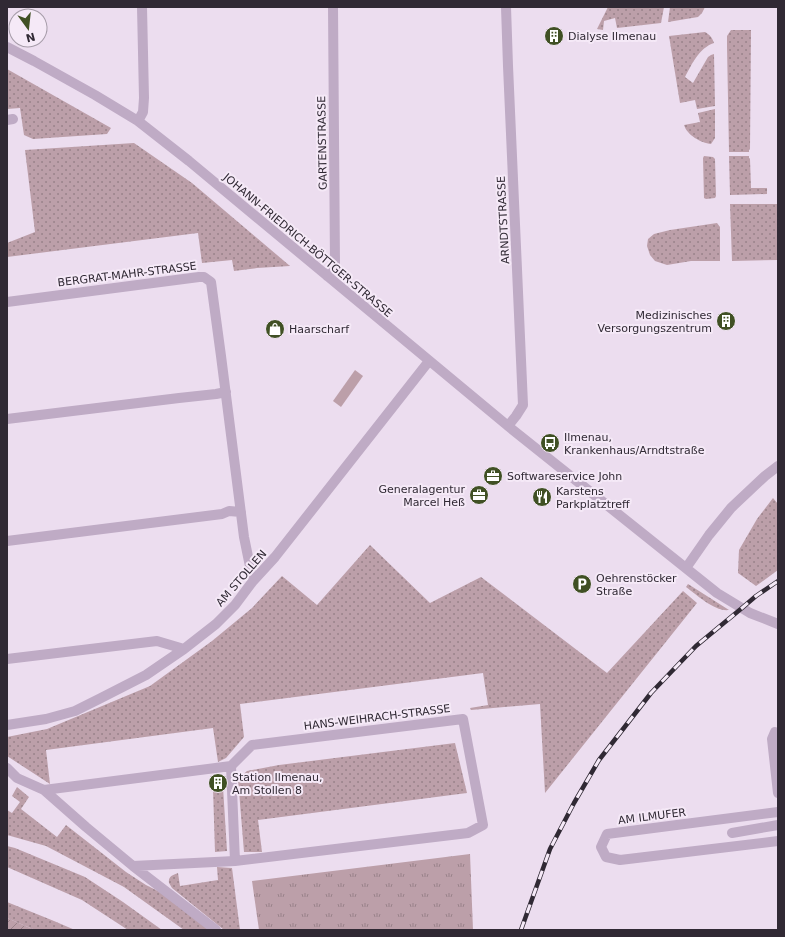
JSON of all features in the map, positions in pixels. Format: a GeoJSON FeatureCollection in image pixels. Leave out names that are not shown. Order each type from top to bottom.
{"type":"FeatureCollection","features":[{"type":"Feature","properties":{"kind":"street"},"geometry":{"type":"LineString","coordinates":[[138,121],[143,112],[144,98],[142,7]]}},
{"type":"Feature","properties":{"kind":"street","name":"GARTENSTRASSE"},"geometry":{"type":"LineString","coordinates":[[327,276],[335,265],[333,7]]}},
{"type":"Feature","properties":{"kind":"street","name":"ARNDTSTRASSE"},"geometry":{"type":"LineString","coordinates":[[506,7],[523,405],[508,426]]}},
{"type":"Feature","properties":{"kind":"street","name":"JOHANN-FRIEDRICH-BÖTTGER-STRASSE"},"geometry":{"type":"LineString","coordinates":[[7,47],[95,95],[138,121],[189,161],[508,426],[686,568]]}},
{"type":"Feature","properties":{"kind":"street","name":"BERGRAT-MAHR-STRASSE"},"geometry":{"type":"LineString","coordinates":[[7,302],[204,277],[210,282],[226,392],[244,537],[253,582]]}},
{"type":"Feature","properties":{"kind":"street","name":"AM STOLLEN"},"geometry":{"type":"LineString","coordinates":[[7,725],[75,711],[146,674],[184,649],[221,619],[235,605],[280,552],[429,361]]}},
{"type":"Feature","properties":{"kind":"street"},"geometry":{"type":"LineString","coordinates":[[7,419],[226,392]]}},
{"type":"Feature","properties":{"kind":"street"},"geometry":{"type":"LineString","coordinates":[[778,466],[765,476],[731,508],[686,568],[717,594],[750,613],[778,624]]}},
{"type":"Feature","properties":{"kind":"street"},"geometry":{"type":"LineString","coordinates":[[7,541],[222,514],[229,511],[241,512]]}},
{"type":"Feature","properties":{"kind":"street"},"geometry":{"type":"LineString","coordinates":[[7,659],[157,641],[184,649]]}},
{"type":"Feature","properties":{"kind":"street","name":"HANS-WEIHRACH-STRASSE"},"geometry":{"type":"LineString","coordinates":[[133,866],[235,861],[468,833],[483,825],[462,719],[252,745],[232,766]]}},
{"type":"Feature","properties":{"kind":"street"},"geometry":{"type":"LineString","coordinates":[[775,732],[772,739],[778,794]]}},
{"type":"Feature","properties":{"kind":"street"},"geometry":{"type":"LineString","coordinates":[[44,790],[232,766],[235,861]]}},
{"type":"Feature","properties":{"kind":"street"},"geometry":{"type":"LineString","coordinates":[[7,768],[17,778],[44,790],[133,866],[216,930]]}},
{"type":"Feature","properties":{"kind":"street","name":"AM ILMUFER"},"geometry":{"type":"LineString","coordinates":[[778,812],[607,834],[601,847],[606,857],[620,860],[778,841]]}},
{"type":"Feature","properties":{"kind":"street"},"geometry":{"type":"LineString","coordinates":[[732,833],[778,825]]}},
{"type":"Feature","properties":{"kind":"green space"},"geometry":{"type":"Polygon","coordinates":[[[608,7],[664,7],[661,23],[617,28],[615,18],[604,21],[603,30],[597,29],[608,7]]]}},
{"type":"Feature","properties":{"kind":"green space"},"geometry":{"type":"Polygon","coordinates":[[[670,7],[705,7],[698,17],[668,22],[670,7]]]}},
{"type":"Feature","properties":{"kind":"green space"},"geometry":{"type":"Polygon","coordinates":[[[731,30],[751,30],[749,152],[729,152],[727,36],[731,30]]]}},
{"type":"Feature","properties":{"kind":"green space"},"geometry":{"type":"Polygon","coordinates":[[[705,32],[711,36],[714,43],[709,45],[700,53],[685,77],[693,83],[708,57],[714,54],[715,106],[697,109],[695,100],[680,103],[669,36],[705,32]]]}},
{"type":"Feature","properties":{"kind":"green space"},"geometry":{"type":"Polygon","coordinates":[[[7,69],[111,128],[107,134],[33,139],[24,135],[20,108],[7,109],[7,69]]]}},
{"type":"Feature","properties":{"kind":"green space"},"geometry":{"type":"Polygon","coordinates":[[[715,109],[715,138],[711,144],[699,140],[688,132],[684,125],[700,122],[698,113],[715,109]]]}},
{"type":"Feature","properties":{"kind":"green space"},"geometry":{"type":"Polygon","coordinates":[[[134,143],[192,183],[290,266],[234,271],[232,260],[202,263],[198,233],[7,257],[7,243],[35,232],[25,150],[134,143]]]}},
{"type":"Feature","properties":{"kind":"green space"},"geometry":{"type":"Polygon","coordinates":[[[704,156],[713,157],[715,159],[715,198],[704,198],[704,156]]]}},
{"type":"Feature","properties":{"kind":"green space"},"geometry":{"type":"Polygon","coordinates":[[[729,156],[749,156],[751,188],[767,188],[767,194],[730,195],[729,156]]]}},
{"type":"Feature","properties":{"kind":"green space"},"geometry":{"type":"Polygon","coordinates":[[[730,204],[778,204],[778,260],[732,261],[730,204]]]}},
{"type":"Feature","properties":{"kind":"green space"},"geometry":{"type":"Polygon","coordinates":[[[717,223],[720,227],[720,261],[691,261],[667,265],[655,261],[650,255],[647,246],[648,239],[654,234],[717,223]]]}},
{"type":"Feature","properties":{"kind":"green space"},"geometry":{"type":"Polygon","coordinates":[[[355,370],[363,376],[341,407],[333,401],[355,370]]]}},
{"type":"Feature","properties":{"kind":"green space"},"geometry":{"type":"Polygon","coordinates":[[[773,498],[778,504],[778,570],[756,586],[738,573],[739,550],[757,519],[773,498]]]}},
{"type":"Feature","properties":{"kind":"green space"},"geometry":{"type":"Polygon","coordinates":[[[370,545],[430,603],[481,577],[607,673],[683,591],[697,603],[545,793],[540,704],[471,710],[470,708],[488,705],[483,673],[240,704],[244,737],[226,758],[218,762],[213,728],[46,750],[50,784],[7,756],[7,737],[47,729],[150,686],[212,641],[252,608],[282,576],[317,605],[370,545]]]}},
{"type":"Feature","properties":{"kind":"green space"},"geometry":{"type":"Polygon","coordinates":[[[688,584],[729,610],[712,606],[686,587],[688,584]]]}},
{"type":"Feature","properties":{"kind":"green space"},"geometry":{"type":"Polygon","coordinates":[[[455,743],[467,793],[258,820],[262,852],[244,852],[238,779],[247,771],[279,765],[455,743]]]}},
{"type":"Feature","properties":{"kind":"green space"},"geometry":{"type":"Polygon","coordinates":[[[17,787],[29,797],[21,809],[57,837],[66,825],[126,872],[146,885],[164,894],[210,930],[184,930],[124,887],[46,846],[7,835],[7,810],[12,813],[20,802],[12,796],[17,787]]]}},
{"type":"Feature","properties":{"kind":"green space"},"geometry":{"type":"Polygon","coordinates":[[[223,787],[227,851],[215,852],[213,788],[223,787]]]}},
{"type":"Feature","properties":{"kind":"green space"},"geometry":{"type":"Polygon","coordinates":[[[7,846],[85,877],[162,930],[128,930],[82,900],[7,867],[7,846]]]}},
{"type":"Feature","properties":{"kind":"green space"},"geometry":{"type":"Polygon","coordinates":[[[470,854],[473,930],[259,930],[252,881],[470,854]]]}},
{"type":"Feature","properties":{"kind":"green space"},"geometry":{"type":"Polygon","coordinates":[[[217,867],[232,868],[240,930],[224,930],[172,888],[169,883],[171,876],[178,873],[180,886],[218,880],[217,867]]]}},
{"type":"Feature","properties":{"kind":"green space"},"geometry":{"type":"Polygon","coordinates":[[[7,902],[75,930],[35,930],[7,918],[7,902]]]}},
{"type":"Feature","properties":{"kind":"green space"},"geometry":{"type":"Polygon","coordinates":[[[7,918],[35,930],[7,930],[7,918]]]}},
{"type":"Feature","properties":{"kind":"railway"},"geometry":{"type":"LineString","coordinates":[[521,930],[550,849],[599,760],[651,693],[696,646],[756,596],[778,581]]}},
{"type":"Feature","properties":{"kind":"place","name":"Dialyse Ilmenau"},"geometry":{"type":"Point","coordinates":[554,36]}},
{"type":"Feature","properties":{"kind":"place","name":"Medizinisches Versorgungszentrum"},"geometry":{"type":"Point","coordinates":[726,321]}},
{"type":"Feature","properties":{"kind":"place","name":"Haarscharf"},"geometry":{"type":"Point","coordinates":[275,329]}},
{"type":"Feature","properties":{"kind":"place","name":"Ilmenau, Krankenhaus/Arndtstraße"},"geometry":{"type":"Point","coordinates":[550,443]}},
{"type":"Feature","properties":{"kind":"place","name":"Softwareservice John"},"geometry":{"type":"Point","coordinates":[493,476]}},
{"type":"Feature","properties":{"kind":"place","name":"Generalagentur Marcel Heß"},"geometry":{"type":"Point","coordinates":[479,495]}},
{"type":"Feature","properties":{"kind":"place","name":"Karstens Parkplatztreff"},"geometry":{"type":"Point","coordinates":[542,497]}},
{"type":"Feature","properties":{"kind":"place","name":"Oehrenstöcker Straße"},"geometry":{"type":"Point","coordinates":[582,584]}},
{"type":"Feature","properties":{"kind":"place","name":"Station Ilmenau, Am Stollen 8"},"geometry":{"type":"Point","coordinates":[218,783]}}]}
